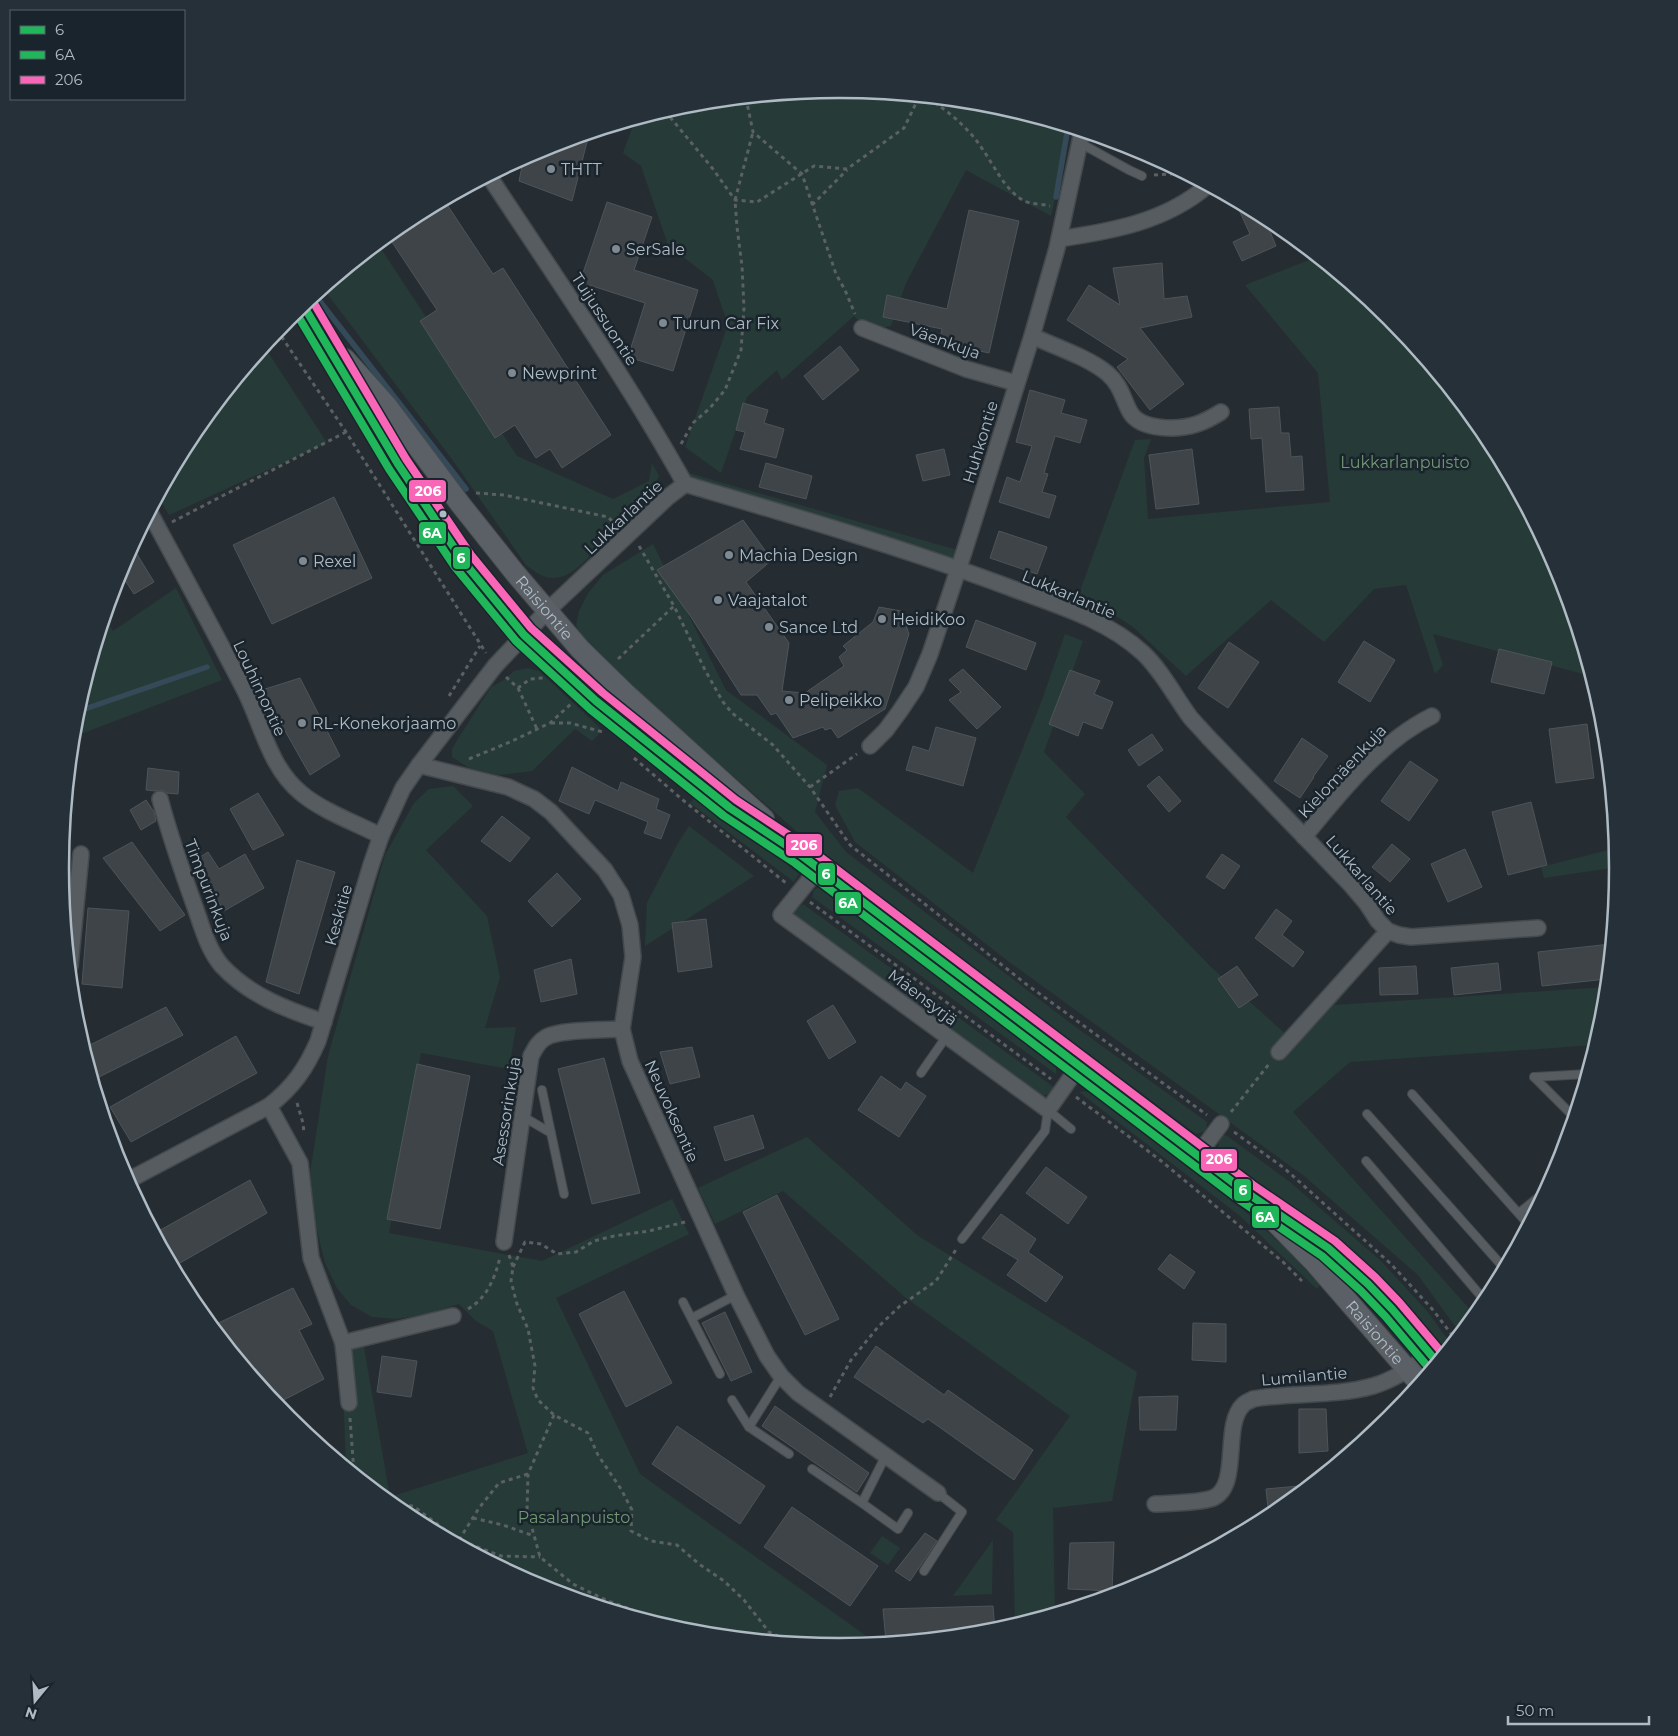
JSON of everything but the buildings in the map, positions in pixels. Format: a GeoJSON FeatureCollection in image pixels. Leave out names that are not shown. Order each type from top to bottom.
{"type":"FeatureCollection","features":[{"type":"Feature","properties":{"kind":"main road","name":"Raisiontie"},"geometry":{"type":"LineString","coordinates":[[307,311],[389,449],[463,561],[524,635],[596,701],[730,808],[801,856],[1247,1193],[1328,1248],[1374,1290],[1433,1357]]}},
{"type":"Feature","properties":{"kind":"main road","name":"Raisiontie"},"geometry":{"type":"LineString","coordinates":[[319,331],[387,406],[461,505],[580,649],[801,856]]}},
{"type":"Feature","properties":{"kind":"main road","name":"Raisiontie"},"geometry":{"type":"LineString","coordinates":[[1247,1193],[1314,1262],[1413,1377]]}},
{"type":"Feature","properties":{"kind":"street","name":"Huhkontie"},"geometry":{"type":"LineString","coordinates":[[870,746],[900,711],[916,687],[930,654],[959,569],[1032,336],[1059,239],[1081,138]]}},
{"type":"Feature","properties":{"kind":"street","name":"Tuijussuontie"},"geometry":{"type":"LineString","coordinates":[[492,180],[624,380],[685,484]]}},
{"type":"Feature","properties":{"kind":"street"},"geometry":{"type":"LineString","coordinates":[[1059,239],[1106,232],[1161,215],[1186,202],[1203,189]]}},
{"type":"Feature","properties":{"kind":"street","name":"Väenkuja"},"geometry":{"type":"LineString","coordinates":[[862,328],[918,351],[1016,383]]}},
{"type":"Feature","properties":{"kind":"street"},"geometry":{"type":"LineString","coordinates":[[1032,336],[1094,364],[1115,380],[1122,390],[1131,413],[1139,422],[1149,426],[1164,427],[1195,424],[1208,420],[1221,412]]}},
{"type":"Feature","properties":{"kind":"street","name":"Lukkarlantie"},"geometry":{"type":"LineString","coordinates":[[547,611],[668,497],[685,484],[800,518],[959,569],[1073,612],[1098,623],[1122,637],[1143,653],[1163,675],[1190,716],[1208,737],[1350,884],[1388,931],[1411,937],[1538,928]]}},
{"type":"Feature","properties":{"kind":"street","name":"Louhimontie"},"geometry":{"type":"LineString","coordinates":[[153,518],[246,694],[274,758],[284,775],[300,793],[319,805],[381,836]]}},
{"type":"Feature","properties":{"kind":"street","name":"Keskitie"},"geometry":{"type":"LineString","coordinates":[[134,1178],[269,1106],[286,1092],[304,1070],[318,1041],[381,836],[404,788],[419,765],[495,666],[547,611]]}},
{"type":"Feature","properties":{"kind":"street","name":"Kielomäenkuja"},"geometry":{"type":"LineString","coordinates":[[1304,837],[1333,802],[1386,747],[1416,724],[1432,716]]}},
{"type":"Feature","properties":{"kind":"street","name":"Neuvoksentie"},"geometry":{"type":"LineString","coordinates":[[419,765],[508,787],[534,799],[551,812],[605,870],[620,895],[630,925],[632,957],[622,1029],[630,1061],[700,1218],[767,1356],[781,1376],[798,1393],[885,1457],[938,1493]]}},
{"type":"Feature","properties":{"kind":"street","name":"Timpurinkuja"},"geometry":{"type":"LineString","coordinates":[[160,799],[172,844],[210,949],[221,965],[241,983],[264,998],[324,1022]]}},
{"type":"Feature","properties":{"kind":"street"},"geometry":{"type":"LineString","coordinates":[[72,942],[81,854]]}},
{"type":"Feature","properties":{"kind":"street","name":"Mäensyrjä"},"geometry":{"type":"LineString","coordinates":[[818,869],[781,915],[1048,1110]]}},
{"type":"Feature","properties":{"kind":"street"},"geometry":{"type":"LineString","coordinates":[[1279,1052],[1388,931]]}},
{"type":"Feature","properties":{"kind":"street","name":"Asessorinkuja"},"geometry":{"type":"LineString","coordinates":[[504,1242],[531,1056],[538,1044],[546,1037],[559,1033],[622,1029]]}},
{"type":"Feature","properties":{"kind":"street"},"geometry":{"type":"LineString","coordinates":[[1048,1110],[1079,1066]]}},
{"type":"Feature","properties":{"kind":"street"},"geometry":{"type":"LineString","coordinates":[[269,1106],[300,1164],[311,1258],[343,1343],[349,1402]]}},
{"type":"Feature","properties":{"kind":"street"},"geometry":{"type":"LineString","coordinates":[[1198,1155],[1221,1124]]}},
{"type":"Feature","properties":{"kind":"street"},"geometry":{"type":"LineString","coordinates":[[343,1343],[452,1316]]}},
{"type":"Feature","properties":{"kind":"street","name":"Lumilantie"},"geometry":{"type":"LineString","coordinates":[[1155,1504],[1202,1500],[1213,1498],[1221,1493],[1226,1482],[1237,1414],[1243,1405],[1253,1399],[1350,1390],[1372,1386],[1392,1379],[1413,1377],[1429,1362]]}},
{"type":"Feature","properties":{"kind":"lane"},"geometry":{"type":"LineString","coordinates":[[1081,138],[1128,170],[1142,176]]}},
{"type":"Feature","properties":{"kind":"lane"},"geometry":{"type":"LineString","coordinates":[[921,1073],[946,1037]]}},
{"type":"Feature","properties":{"kind":"lane"},"geometry":{"type":"LineString","coordinates":[[1569,1112],[1534,1076],[1581,1074]]}},
{"type":"Feature","properties":{"kind":"lane"},"geometry":{"type":"LineString","coordinates":[[542,1090],[564,1194]]}},
{"type":"Feature","properties":{"kind":"lane"},"geometry":{"type":"LineString","coordinates":[[1412,1094],[1524,1219]]}},
{"type":"Feature","properties":{"kind":"lane"},"geometry":{"type":"LineString","coordinates":[[1048,1110],[1071,1130]]}},
{"type":"Feature","properties":{"kind":"lane"},"geometry":{"type":"LineString","coordinates":[[962,1239],[1045,1131],[1048,1110]]}},
{"type":"Feature","properties":{"kind":"lane"},"geometry":{"type":"LineString","coordinates":[[1367,1114],[1500,1263]]}},
{"type":"Feature","properties":{"kind":"lane"},"geometry":{"type":"LineString","coordinates":[[522,1116],[552,1133]]}},
{"type":"Feature","properties":{"kind":"lane"},"geometry":{"type":"LineString","coordinates":[[1366,1161],[1480,1295]]}},
{"type":"Feature","properties":{"kind":"lane"},"geometry":{"type":"LineString","coordinates":[[1519,1213],[1534,1201]]}},
{"type":"Feature","properties":{"kind":"lane"},"geometry":{"type":"LineString","coordinates":[[692,1318],[736,1295]]}},
{"type":"Feature","properties":{"kind":"lane"},"geometry":{"type":"LineString","coordinates":[[683,1302],[720,1374]]}},
{"type":"Feature","properties":{"kind":"lane"},"geometry":{"type":"LineString","coordinates":[[749,1427],[781,1376]]}},
{"type":"Feature","properties":{"kind":"lane"},"geometry":{"type":"LineString","coordinates":[[732,1400],[749,1427],[789,1454]]}},
{"type":"Feature","properties":{"kind":"lane"},"geometry":{"type":"LineString","coordinates":[[862,1503],[885,1457]]}},
{"type":"Feature","properties":{"kind":"lane"},"geometry":{"type":"LineString","coordinates":[[812,1469],[898,1529],[908,1513]]}},
{"type":"Feature","properties":{"kind":"lane"},"geometry":{"type":"LineString","coordinates":[[924,1572],[962,1512],[938,1493]]}},
{"type":"Feature","properties":{"kind":"path"},"geometry":{"type":"LineString","coordinates":[[812,205],[847,169],[904,128],[917,102]]}},
{"type":"Feature","properties":{"kind":"path"},"geometry":{"type":"LineString","coordinates":[[673,461],[693,423],[710,408],[724,390],[740,350],[744,308],[735,200],[753,132],[747,103]]}},
{"type":"Feature","properties":{"kind":"path"},"geometry":{"type":"LineString","coordinates":[[937,104],[947,110],[968,130],[984,150],[996,172],[1024,201],[1066,210]]}},
{"type":"Feature","properties":{"kind":"path"},"geometry":{"type":"LineString","coordinates":[[670,117],[713,169],[735,200],[756,202],[814,166],[847,169]]}},
{"type":"Feature","properties":{"kind":"path"},"geometry":{"type":"LineString","coordinates":[[753,132],[802,174],[836,274],[862,328]]}},
{"type":"Feature","properties":{"kind":"path"},"geometry":{"type":"LineString","coordinates":[[1142,176],[1173,174]]}},
{"type":"Feature","properties":{"kind":"path"},"geometry":{"type":"LineString","coordinates":[[158,529],[346,432]]}},
{"type":"Feature","properties":{"kind":"path"},"geometry":{"type":"LineString","coordinates":[[473,494],[504,495],[608,517],[641,549],[674,606],[723,702],[732,713],[774,745],[810,787],[850,845],[1026,984],[1284,1168],[1391,1264],[1433,1310],[1452,1335]]}},
{"type":"Feature","properties":{"kind":"path"},"geometry":{"type":"LineString","coordinates":[[616,661],[674,606]]}},
{"type":"Feature","properties":{"kind":"path"},"geometry":{"type":"LineString","coordinates":[[444,704],[480,646]]}},
{"type":"Feature","properties":{"kind":"path"},"geometry":{"type":"LineString","coordinates":[[518,688],[537,729]]}},
{"type":"Feature","properties":{"kind":"path"},"geometry":{"type":"LineString","coordinates":[[440,770],[510,742],[550,723],[573,703]]}},
{"type":"Feature","properties":{"kind":"path"},"geometry":{"type":"LineString","coordinates":[[550,723],[570,723],[612,734]]}},
{"type":"Feature","properties":{"kind":"path"},"geometry":{"type":"LineString","coordinates":[[810,787],[870,746]]}},
{"type":"Feature","properties":{"kind":"path"},"geometry":{"type":"LineString","coordinates":[[1221,1124],[1279,1052]]}},
{"type":"Feature","properties":{"kind":"path"},"geometry":{"type":"LineString","coordinates":[[700,1218],[665,1228],[594,1241],[576,1252],[557,1254],[541,1244],[525,1242],[513,1267],[510,1281],[517,1304],[528,1329],[535,1366],[533,1388],[538,1400],[554,1415],[588,1433],[598,1455],[621,1489],[632,1510],[631,1531],[651,1541],[677,1545],[699,1564],[724,1581],[744,1600],[769,1632],[778,1636]]}},
{"type":"Feature","properties":{"kind":"path"},"geometry":{"type":"LineString","coordinates":[[822,1409],[851,1360],[878,1328],[900,1306],[936,1281],[962,1239]]}},
{"type":"Feature","properties":{"kind":"path"},"geometry":{"type":"LineString","coordinates":[[504,1242],[513,1267]]}},
{"type":"Feature","properties":{"kind":"path"},"geometry":{"type":"LineString","coordinates":[[452,1316],[470,1309],[482,1299],[492,1282],[504,1242]]}},
{"type":"Feature","properties":{"kind":"path"},"geometry":{"type":"LineString","coordinates":[[349,1402],[353,1465]]}},
{"type":"Feature","properties":{"kind":"path"},"geometry":{"type":"LineString","coordinates":[[554,1415],[528,1474],[527,1510],[540,1557],[573,1584],[616,1604]]}},
{"type":"Feature","properties":{"kind":"path"},"geometry":{"type":"LineString","coordinates":[[461,1539],[473,1518],[499,1483],[528,1474]]}},
{"type":"Feature","properties":{"kind":"path"},"geometry":{"type":"LineString","coordinates":[[408,1506],[414,1506],[449,1532]]}},
{"type":"Feature","properties":{"kind":"path"},"geometry":{"type":"LineString","coordinates":[[473,1518],[503,1525],[534,1536]]}},
{"type":"Feature","properties":{"kind":"path"},"geometry":{"type":"LineString","coordinates":[[471,1544],[501,1556],[540,1557]]}},
{"type":"Feature","properties":{"kind":"green space"},"geometry":{"type":"Polygon","coordinates":[[[789,99],[889,99],[940,104],[1038,124],[1070,134],[1051,216],[966,170],[906,283],[891,326],[867,330],[854,316],[782,380],[777,370],[747,397],[721,473],[685,447],[728,325],[713,280],[668,245],[641,166],[623,153],[633,126],[738,104],[789,99]]]}},
{"type":"Feature","properties":{"kind":"green space"},"geometry":{"type":"Polygon","coordinates":[[[381,249],[517,456],[613,499],[649,481],[652,463],[659,476],[639,504],[614,528],[579,567],[562,577],[549,578],[538,574],[526,565],[454,462],[327,293],[381,249]]]}},
{"type":"Feature","properties":{"kind":"green space","name":"Lukkarlanpuisto"},"geometry":{"type":"Polygon","coordinates":[[[1311,259],[1384,323],[1418,360],[1450,399],[1479,440],[1506,483],[1530,527],[1551,573],[1568,620],[1584,674],[1433,634],[1443,665],[1435,674],[1406,585],[1374,589],[1324,642],[1271,600],[1186,676],[1133,627],[1107,610],[1076,602],[1135,440],[1151,439],[1144,458],[1148,519],[1330,502],[1318,373],[1245,285],[1311,259]]]}},
{"type":"Feature","properties":{"kind":"green space"},"geometry":{"type":"Polygon","coordinates":[[[268,352],[327,443],[169,515],[161,503],[172,483],[228,399],[268,352]]]}},
{"type":"Feature","properties":{"kind":"green space"},"geometry":{"type":"Polygon","coordinates":[[[678,472],[692,474],[964,552],[959,569],[685,484],[678,472]]]}},
{"type":"Feature","properties":{"kind":"green space"},"geometry":{"type":"Polygon","coordinates":[[[653,544],[726,690],[827,765],[815,812],[846,852],[1069,1022],[1207,1122],[1206,1131],[1196,1134],[922,930],[812,845],[624,680],[581,639],[576,625],[579,611],[588,593],[603,575],[653,544]]]}},
{"type":"Feature","properties":{"kind":"green space"},"geometry":{"type":"Polygon","coordinates":[[[176,588],[222,680],[81,734],[95,669],[109,624],[113,631],[176,588]]]}},
{"type":"Feature","properties":{"kind":"green space"},"geometry":{"type":"Polygon","coordinates":[[[1065,634],[1083,641],[1044,752],[1085,794],[1066,817],[1210,966],[1290,1038],[1369,941],[1379,952],[1335,1005],[1600,987],[1588,1045],[1350,1062],[1293,1112],[1470,1309],[1456,1328],[1418,1275],[1304,1176],[1008,961],[855,842],[835,805],[839,791],[858,788],[973,873],[1042,700],[1065,634]]]}},
{"type":"Feature","properties":{"kind":"green space"},"geometry":{"type":"Polygon","coordinates":[[[528,668],[539,671],[600,728],[599,734],[592,741],[575,729],[532,771],[499,775],[469,768],[452,757],[452,749],[491,687],[504,680],[514,671],[528,668]]]}},
{"type":"Feature","properties":{"kind":"green space","name":"Pasalanpuisto"},"geometry":{"type":"Polygon","coordinates":[[[453,786],[473,806],[426,850],[487,916],[500,977],[485,1028],[516,1027],[509,1069],[421,1053],[389,1233],[542,1261],[672,1199],[689,1234],[556,1298],[640,1474],[868,1637],[789,1637],[738,1632],[640,1612],[544,1580],[498,1559],[454,1535],[394,1496],[528,1453],[493,1331],[476,1321],[459,1304],[426,1314],[397,1319],[372,1317],[351,1305],[337,1288],[325,1263],[316,1226],[310,1174],[328,1056],[385,855],[414,803],[429,789],[453,786]]]}},
{"type":"Feature","properties":{"kind":"green space"},"geometry":{"type":"Polygon","coordinates":[[[695,797],[745,831],[799,874],[794,882],[690,803],[695,797]]]}},
{"type":"Feature","properties":{"kind":"green space"},"geometry":{"type":"Polygon","coordinates":[[[689,826],[754,876],[645,946],[647,903],[689,826]]]}},
{"type":"Feature","properties":{"kind":"green space"},"geometry":{"type":"Polygon","coordinates":[[[1609,850],[1609,868],[1544,878],[1541,867],[1609,850]]]}},
{"type":"Feature","properties":{"kind":"green space"},"geometry":{"type":"Polygon","coordinates":[[[820,887],[1043,1052],[1056,1068],[1056,1074],[812,897],[814,890],[820,887]]]}},
{"type":"Feature","properties":{"kind":"green space"},"geometry":{"type":"Polygon","coordinates":[[[803,904],[1055,1088],[1048,1094],[1040,1097],[790,914],[803,904]]]}},
{"type":"Feature","properties":{"kind":"green space"},"geometry":{"type":"Polygon","coordinates":[[[1088,1091],[1099,1094],[1248,1214],[1285,1248],[1320,1285],[1317,1289],[1240,1216],[1079,1092],[1088,1091]]]}},
{"type":"Feature","properties":{"kind":"green space"},"geometry":{"type":"Polygon","coordinates":[[[1226,1135],[1290,1182],[1381,1261],[1427,1311],[1448,1340],[1438,1352],[1367,1272],[1280,1200],[1218,1152],[1219,1140],[1226,1135]]]}},
{"type":"Feature","properties":{"kind":"green space"},"geometry":{"type":"Polygon","coordinates":[[[807,1137],[917,1235],[1137,1372],[1112,1501],[1053,1508],[1055,1607],[1015,1617],[1013,1532],[996,1520],[1070,1416],[906,1298],[783,1191],[715,1224],[698,1188],[807,1137]]]}},
{"type":"Feature","properties":{"kind":"green space","name":"Pasalanpuisto"},"geometry":{"type":"Polygon","coordinates":[[[363,1342],[389,1493],[346,1459],[343,1390],[333,1345],[363,1342]]]}},
{"type":"Feature","properties":{"kind":"green space"},"geometry":{"type":"Polygon","coordinates":[[[882,1536],[900,1548],[888,1565],[870,1553],[882,1536]]]}},
{"type":"Feature","properties":{"kind":"green space"},"geometry":{"type":"Polygon","coordinates":[[[993,1540],[992,1594],[953,1596],[993,1540]]]}},
{"type":"Feature","properties":{"kind":"waterway"},"geometry":{"type":"LineString","coordinates":[[1056,197],[1067,133]]}},
{"type":"Feature","properties":{"kind":"waterway"},"geometry":{"type":"LineString","coordinates":[[319,300],[466,489]]}},
{"type":"Feature","properties":{"kind":"waterway"},"geometry":{"type":"LineString","coordinates":[[86,709],[207,667]]}},
{"type":"Feature","properties":{"kind":"transit line","name":"206"},"geometry":{"type":"LineString","coordinates":[[314,304],[406,459],[471,555],[531,628],[603,693],[736,800],[807,847],[1253,1185],[1335,1241],[1375,1277],[1399,1302],[1439,1350]]}},
{"type":"Feature","properties":{"kind":"transit line","name":"6"},"geometry":{"type":"LineString","coordinates":[[307,311],[398,464],[463,561],[524,635],[596,701],[730,808],[801,855],[1247,1193],[1328,1248],[1368,1284],[1433,1358]]}},
{"type":"Feature","properties":{"kind":"transit line","name":"6A"},"geometry":{"type":"LineString","coordinates":[[299,318],[389,469],[455,567],[516,641],[590,709],[724,816],[795,863],[1241,1201],[1322,1256],[1361,1291],[1385,1316],[1427,1365]]}},
{"type":"Feature","properties":{"kind":"place","name":"THTT"},"geometry":{"type":"Point","coordinates":[551,169]}},
{"type":"Feature","properties":{"kind":"place","name":"SerSale"},"geometry":{"type":"Point","coordinates":[616,249]}},
{"type":"Feature","properties":{"kind":"place","name":"Turun Car Fix"},"geometry":{"type":"Point","coordinates":[663,323]}},
{"type":"Feature","properties":{"kind":"place","name":"Newprint"},"geometry":{"type":"Point","coordinates":[512,373]}},
{"type":"Feature","properties":{"kind":"place","name":"Machia Design"},"geometry":{"type":"Point","coordinates":[729,555]}},
{"type":"Feature","properties":{"kind":"place","name":"Rexel"},"geometry":{"type":"Point","coordinates":[303,561]}},
{"type":"Feature","properties":{"kind":"place","name":"Vaajatalot"},"geometry":{"type":"Point","coordinates":[718,600]}},
{"type":"Feature","properties":{"kind":"place","name":"HeidiKoo"},"geometry":{"type":"Point","coordinates":[882,619]}},
{"type":"Feature","properties":{"kind":"place","name":"Sance Ltd"},"geometry":{"type":"Point","coordinates":[769,627]}},
{"type":"Feature","properties":{"kind":"place","name":"Pelipeikko"},"geometry":{"type":"Point","coordinates":[789,700]}},
{"type":"Feature","properties":{"kind":"place","name":"RL-Konekorjaamo"},"geometry":{"type":"Point","coordinates":[302,723]}}]}
